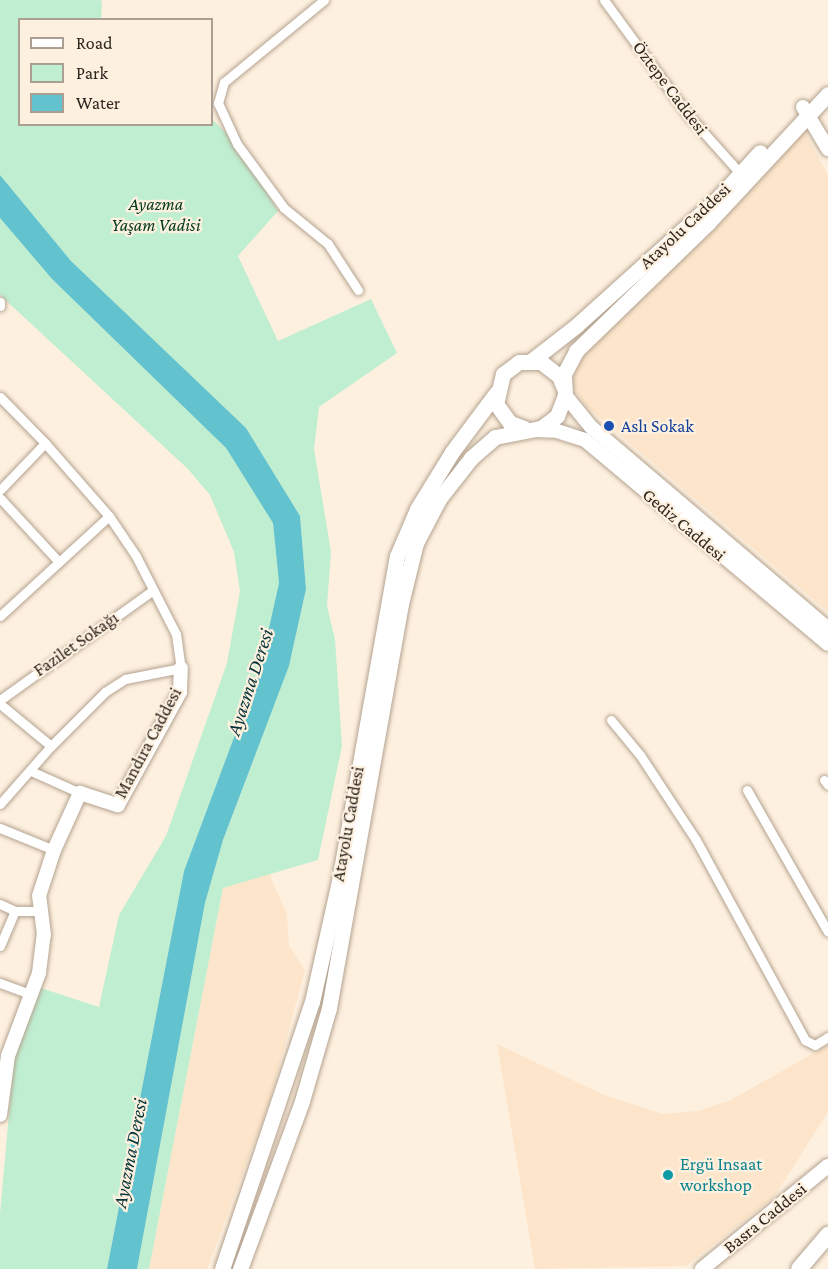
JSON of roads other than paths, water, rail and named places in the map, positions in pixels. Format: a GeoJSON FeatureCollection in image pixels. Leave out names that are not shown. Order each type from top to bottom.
{"type":"FeatureCollection","features":[{"type":"Feature","properties":{"kind":"highway"},"geometry":{"type":"LineString","coordinates":[[804,1264],[828,1235]]}},
{"type":"Feature","properties":{"kind":"main road","name":"Atayolu Caddesi"},"geometry":{"type":"LineString","coordinates":[[240,1269],[302,1101],[329,1008],[401,604],[416,543],[439,499],[471,458],[495,437],[530,429],[557,416],[565,395],[566,364],[588,336],[708,223],[805,112],[828,80]]}},
{"type":"Feature","properties":{"kind":"main road","name":"Atayolu Caddesi"},"geometry":{"type":"LineString","coordinates":[[222,1269],[312,1002],[339,881],[397,556],[417,509],[452,452],[496,393],[503,374],[510,367],[531,361],[578,325],[805,112],[828,94]]}},
{"type":"Feature","properties":{"kind":"main road"},"geometry":{"type":"LineString","coordinates":[[531,361],[551,368],[559,376],[565,395]]}},
{"type":"Feature","properties":{"kind":"main road"},"geometry":{"type":"LineString","coordinates":[[496,393],[502,414],[510,423],[530,429]]}},
{"type":"Feature","properties":{"kind":"street"},"geometry":{"type":"LineString","coordinates":[[324,0],[224,82],[218,104],[237,144],[284,208],[328,244],[358,290]]}},
{"type":"Feature","properties":{"kind":"street","name":"Öztepe Caddesi"},"geometry":{"type":"LineString","coordinates":[[604,0],[688,116],[740,174]]}},
{"type":"Feature","properties":{"kind":"street"},"geometry":{"type":"LineString","coordinates":[[805,112],[828,149]]}},
{"type":"Feature","properties":{"kind":"street","name":"Gediz Caddesi"},"geometry":{"type":"LineString","coordinates":[[565,395],[591,427],[828,628]]}},
{"type":"Feature","properties":{"kind":"street"},"geometry":{"type":"LineString","coordinates":[[0,397],[45,443],[109,516],[176,634],[182,668],[125,679],[105,692],[51,746],[0,804]]}},
{"type":"Feature","properties":{"kind":"street","name":"Gediz Caddesi"},"geometry":{"type":"LineString","coordinates":[[530,429],[557,431],[585,440],[828,644]]}},
{"type":"Feature","properties":{"kind":"street"},"geometry":{"type":"LineString","coordinates":[[0,490],[45,443]]}},
{"type":"Feature","properties":{"kind":"street"},"geometry":{"type":"LineString","coordinates":[[0,498],[59,562]]}},
{"type":"Feature","properties":{"kind":"street"},"geometry":{"type":"LineString","coordinates":[[1,613],[109,516]]}},
{"type":"Feature","properties":{"kind":"street","name":"Fazilet Sokağı"},"geometry":{"type":"LineString","coordinates":[[0,700],[153,590]]}},
{"type":"Feature","properties":{"kind":"street","name":"Mandıra Caddesi"},"geometry":{"type":"LineString","coordinates":[[80,793],[118,805],[180,692],[182,668]]}},
{"type":"Feature","properties":{"kind":"street"},"geometry":{"type":"LineString","coordinates":[[0,704],[51,746]]}},
{"type":"Feature","properties":{"kind":"street"},"geometry":{"type":"LineString","coordinates":[[612,720],[640,754],[696,840],[805,1040],[815,1045],[828,1037]]}},
{"type":"Feature","properties":{"kind":"street"},"geometry":{"type":"LineString","coordinates":[[0,1115],[4,1056],[39,973],[44,935],[39,896],[54,850],[80,793],[31,771]]}},
{"type":"Feature","properties":{"kind":"street"},"geometry":{"type":"LineString","coordinates":[[747,790],[828,932]]}},
{"type":"Feature","properties":{"kind":"street"},"geometry":{"type":"LineString","coordinates":[[0,828],[54,850]]}},
{"type":"Feature","properties":{"kind":"street"},"geometry":{"type":"LineString","coordinates":[[0,904],[15,911],[41,911]]}},
{"type":"Feature","properties":{"kind":"street"},"geometry":{"type":"LineString","coordinates":[[0,946],[15,911]]}},
{"type":"Feature","properties":{"kind":"street"},"geometry":{"type":"LineString","coordinates":[[0,983],[30,994]]}},
{"type":"Feature","properties":{"kind":"street","name":"Basra Caddesi"},"geometry":{"type":"LineString","coordinates":[[702,1269],[828,1166]]}},
{"type":"Feature","properties":{"kind":"water","name":"Ayazma Deresi"},"geometry":{"type":"Polygon","coordinates":[[[0,175],[71,261],[246,428],[300,516],[306,589],[289,666],[223,840],[205,903],[137,1269],[107,1269],[184,871],[260,668],[279,583],[273,523],[226,448],[52,279],[0,218],[0,175]]]}},
{"type":"Feature","properties":{"kind":"place","name":"Aslı Sokak"},"geometry":{"type":"Point","coordinates":[609,426]}},
{"type":"Feature","properties":{"kind":"place","name":"Ergü Insaat workshop"},"geometry":{"type":"Point","coordinates":[668,1175]}},
{"type":"Feature","properties":{"kind":"park label","name":"Ayazma Yaşam Vadisi"},"geometry":{"type":"Point","coordinates":[156,215]}}]}
